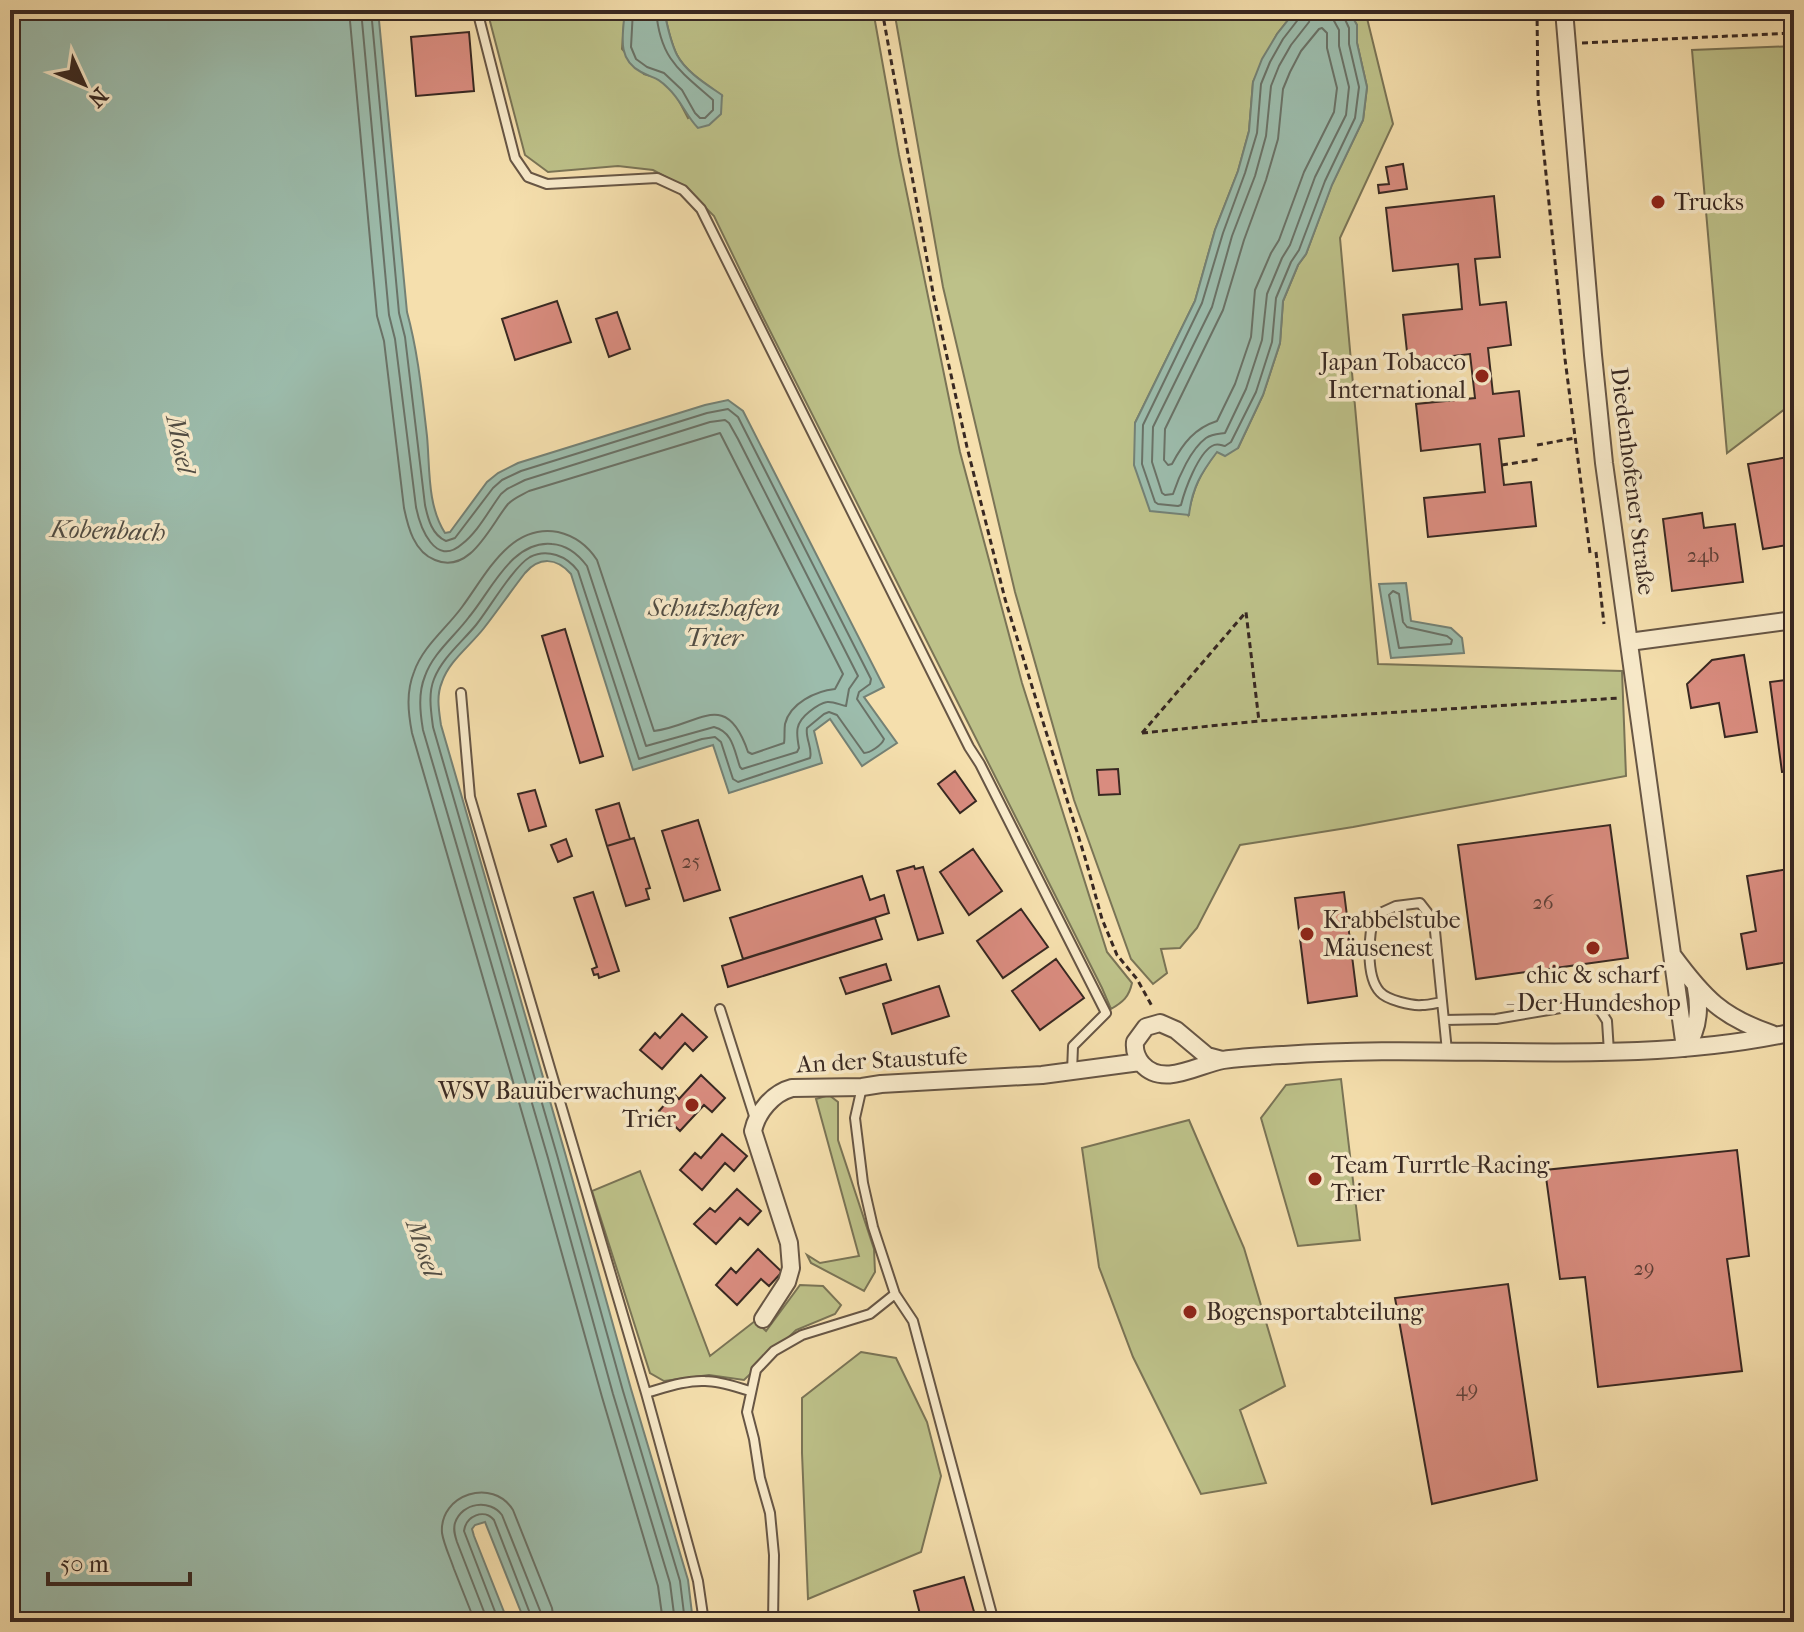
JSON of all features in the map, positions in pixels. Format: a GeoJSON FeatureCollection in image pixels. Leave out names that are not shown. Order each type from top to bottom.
{"type":"FeatureCollection","features":[{"type":"Feature","properties":{"kind":"street","name":"Diedenhofener Straße"},"geometry":{"type":"LineString","coordinates":[[1564,10],[1602,448],[1685,1048]]}},
{"type":"Feature","properties":{"kind":"street"},"geometry":{"type":"LineString","coordinates":[[1629,642],[1794,620]]}},
{"type":"Feature","properties":{"kind":"street","name":"Diedenhofener Straße"},"geometry":{"type":"LineString","coordinates":[[1672,955],[1708,1000],[1753,1027],[1786,1034]]}},
{"type":"Feature","properties":{"kind":"street"},"geometry":{"type":"LineString","coordinates":[[1685,1048],[1691,1040],[1698,1015],[1696,988]]}},
{"type":"Feature","properties":{"kind":"street"},"geometry":{"type":"LineString","coordinates":[[1185,1038],[1188,1049],[1180,1073],[1153,1072],[1140,1062],[1135,1042],[1142,1031],[1157,1023],[1167,1025],[1185,1038],[1207,1056],[1222,1060]]}},
{"type":"Feature","properties":{"kind":"street","name":"Diedenhofener Straße"},"geometry":{"type":"LineString","coordinates":[[1180,1073],[1222,1060],[1346,1051],[1609,1052],[1685,1048],[1786,1034]]}},
{"type":"Feature","properties":{"kind":"street","name":"An der Staustufe"},"geometry":{"type":"LineString","coordinates":[[755,1120],[783,1090],[792,1088],[862,1087],[1072,1072],[1140,1062]]}},
{"type":"Feature","properties":{"kind":"street"},"geometry":{"type":"LineString","coordinates":[[755,1120],[753,1131],[789,1243],[791,1268],[787,1282],[763,1319]]}},
{"type":"Feature","properties":{"kind":"lane"},"geometry":{"type":"LineString","coordinates":[[477,10],[515,158],[528,177],[547,184],[657,178],[683,190],[701,209],[969,747],[1106,1013],[1073,1046],[1072,1072]]}},
{"type":"Feature","properties":{"kind":"lane"},"geometry":{"type":"LineString","coordinates":[[461,693],[470,797],[646,1393],[698,1581],[704,1622]]}},
{"type":"Feature","properties":{"kind":"lane"},"geometry":{"type":"LineString","coordinates":[[1442,1002],[1421,1006],[1397,1001],[1380,992],[1371,970],[1369,934],[1374,916],[1396,906],[1420,903],[1434,921],[1447,1051]]}},
{"type":"Feature","properties":{"kind":"lane"},"geometry":{"type":"LineString","coordinates":[[1444,1020],[1496,1019],[1584,1004],[1600,1010],[1607,1021],[1609,1052]]}},
{"type":"Feature","properties":{"kind":"lane"},"geometry":{"type":"LineString","coordinates":[[720,1009],[755,1120]]}},
{"type":"Feature","properties":{"kind":"lane"},"geometry":{"type":"LineString","coordinates":[[862,1087],[855,1118],[863,1183],[873,1227],[895,1294],[913,1321],[994,1622]]}},
{"type":"Feature","properties":{"kind":"lane"},"geometry":{"type":"LineString","coordinates":[[773,1622],[774,1555],[770,1513],[747,1412],[756,1370],[774,1351],[802,1335],[870,1314],[895,1294]]}},
{"type":"Feature","properties":{"kind":"lane"},"geometry":{"type":"LineString","coordinates":[[646,1393],[704,1381],[750,1391]]}},
{"type":"Feature","properties":{"kind":"path"},"geometry":{"type":"LineString","coordinates":[[882,10],[934,298],[1005,599],[1102,919],[1117,955],[1145,991],[1157,1023]]}},
{"type":"Feature","properties":{"kind":"path"},"geometry":{"type":"LineString","coordinates":[[1537,10],[1538,96],[1565,359],[1590,553]]}},
{"type":"Feature","properties":{"kind":"path"},"geometry":{"type":"LineString","coordinates":[[1566,44],[1794,33]]}},
{"type":"Feature","properties":{"kind":"path"},"geometry":{"type":"LineString","coordinates":[[1537,445],[1575,438]]}},
{"type":"Feature","properties":{"kind":"path"},"geometry":{"type":"LineString","coordinates":[[1502,465],[1539,459]]}},
{"type":"Feature","properties":{"kind":"path"},"geometry":{"type":"LineString","coordinates":[[1596,552],[1604,624]]}},
{"type":"Feature","properties":{"kind":"path"},"geometry":{"type":"LineString","coordinates":[[1259,721],[1246,612],[1142,733],[1259,721],[1636,698]]}},
{"type":"Feature","properties":{"kind":"green space"},"geometry":{"type":"Polygon","coordinates":[[[487,10],[625,10],[622,49],[644,74],[658,78],[676,95],[688,118],[722,96],[681,61],[672,44],[664,10],[873,10],[899,155],[960,452],[1022,683],[1107,952],[1132,983],[1127,996],[1111,1009],[714,216],[685,187],[653,170],[618,166],[548,172],[525,155],[487,10]]]}},
{"type":"Feature","properties":{"kind":"green space"},"geometry":{"type":"Polygon","coordinates":[[[894,10],[1296,10],[1277,34],[1253,82],[1249,131],[1238,171],[1215,230],[1195,301],[1135,423],[1188,515],[1195,489],[1206,467],[1217,451],[1238,448],[1263,395],[1280,343],[1283,301],[1306,254],[1332,184],[1363,120],[1367,87],[1357,43],[1357,25],[1348,10],[1365,10],[1393,124],[1340,238],[1378,664],[1622,671],[1626,776],[1240,845],[1197,928],[1180,948],[1161,949],[1167,973],[1153,984],[1131,959],[1074,800],[1015,592],[943,287],[894,10]]]}},
{"type":"Feature","properties":{"kind":"green space"},"geometry":{"type":"Polygon","coordinates":[[[1794,46],[1794,402],[1727,453],[1692,50],[1794,46]]]}},
{"type":"Feature","properties":{"kind":"green space","name":"Team Turrtle-Racing Trier"},"geometry":{"type":"Polygon","coordinates":[[[1341,1079],[1360,1240],[1298,1246],[1261,1118],[1286,1085],[1341,1079]]]}},
{"type":"Feature","properties":{"kind":"green space"},"geometry":{"type":"Polygon","coordinates":[[[829,1095],[838,1102],[838,1140],[874,1249],[875,1272],[864,1291],[811,1263],[807,1255],[820,1263],[859,1256],[816,1099],[829,1095]]]}},
{"type":"Feature","properties":{"kind":"green space","name":"Bogensportabteilung"},"geometry":{"type":"Polygon","coordinates":[[[1189,1120],[1244,1248],[1285,1386],[1240,1410],[1266,1483],[1201,1494],[1133,1357],[1099,1267],[1082,1148],[1189,1120]]]}},
{"type":"Feature","properties":{"kind":"green space"},"geometry":{"type":"Polygon","coordinates":[[[640,1171],[710,1356],[755,1321],[766,1331],[800,1285],[823,1286],[841,1305],[835,1314],[796,1330],[744,1380],[709,1375],[664,1381],[650,1373],[592,1191],[640,1171]]]}},
{"type":"Feature","properties":{"kind":"green space"},"geometry":{"type":"Polygon","coordinates":[[[861,1352],[896,1358],[927,1422],[941,1476],[921,1552],[808,1599],[802,1398],[861,1352]]]}},
{"type":"Feature","properties":{"kind":"water"},"geometry":{"type":"Polygon","coordinates":[[[10,10],[378,10],[407,312],[421,389],[432,498],[445,533],[450,532],[487,482],[518,463],[728,400],[743,411],[884,687],[864,697],[897,743],[862,766],[830,719],[814,731],[822,763],[729,793],[713,745],[633,770],[571,574],[559,564],[548,561],[536,564],[525,573],[450,667],[439,693],[441,725],[688,1580],[693,1622],[525,1622],[485,1522],[472,1529],[508,1622],[10,1622],[10,10]]]}},
{"type":"Feature","properties":{"kind":"water"},"geometry":{"type":"Polygon","coordinates":[[[625,10],[664,10],[672,44],[681,61],[722,95],[721,114],[709,125],[698,128],[668,88],[633,67],[624,53],[625,10]]]}},
{"type":"Feature","properties":{"kind":"water"},"geometry":{"type":"Polygon","coordinates":[[[1296,10],[1349,11],[1357,25],[1357,43],[1367,87],[1363,120],[1283,301],[1280,343],[1263,395],[1238,448],[1225,456],[1217,452],[1211,460],[1195,489],[1189,515],[1150,511],[1134,465],[1135,423],[1195,301],[1215,230],[1238,171],[1249,131],[1253,82],[1262,59],[1296,10]]]}},
{"type":"Feature","properties":{"kind":"water"},"geometry":{"type":"Polygon","coordinates":[[[1406,583],[1411,621],[1451,628],[1462,638],[1464,653],[1391,658],[1379,584],[1406,583]]]}},
{"type":"Feature","properties":{"kind":"building"},"geometry":{"type":"Polygon","coordinates":[[[469,32],[474,91],[416,96],[411,37],[469,32]]]}},
{"type":"Feature","properties":{"kind":"building"},"geometry":{"type":"Polygon","coordinates":[[[1403,164],[1407,189],[1379,193],[1378,185],[1389,184],[1386,167],[1403,164]]]}},
{"type":"Feature","properties":{"kind":"building","name":"Japan Tobacco International"},"geometry":{"type":"Polygon","coordinates":[[[1494,196],[1500,257],[1475,259],[1480,305],[1506,302],[1511,345],[1488,348],[1493,394],[1519,391],[1524,436],[1499,439],[1504,485],[1531,482],[1536,526],[1428,537],[1424,498],[1485,492],[1480,444],[1421,451],[1416,404],[1475,398],[1470,354],[1408,361],[1403,315],[1462,309],[1458,264],[1393,271],[1386,208],[1494,196]]]}},
{"type":"Feature","properties":{"kind":"building"},"geometry":{"type":"Polygon","coordinates":[[[557,301],[571,342],[515,360],[502,319],[557,301]]]}},
{"type":"Feature","properties":{"kind":"building"},"geometry":{"type":"Polygon","coordinates":[[[617,312],[630,349],[609,357],[596,319],[617,312]]]}},
{"type":"Feature","properties":{"kind":"building"},"geometry":{"type":"Polygon","coordinates":[[[1794,456],[1794,544],[1763,549],[1748,464],[1794,456]]]}},
{"type":"Feature","properties":{"kind":"building"},"geometry":{"type":"Polygon","coordinates":[[[1702,513],[1704,528],[1735,524],[1743,582],[1672,591],[1663,519],[1702,513]]]}},
{"type":"Feature","properties":{"kind":"building"},"geometry":{"type":"Polygon","coordinates":[[[565,629],[603,756],[580,763],[542,636],[565,629]]]}},
{"type":"Feature","properties":{"kind":"building"},"geometry":{"type":"Polygon","coordinates":[[[1744,655],[1757,732],[1725,737],[1719,703],[1691,708],[1687,684],[1712,660],[1744,655]]]}},
{"type":"Feature","properties":{"kind":"building"},"geometry":{"type":"Polygon","coordinates":[[[1794,679],[1794,771],[1782,772],[1770,682],[1794,679]]]}},
{"type":"Feature","properties":{"kind":"building"},"geometry":{"type":"Polygon","coordinates":[[[1118,769],[1120,794],[1099,795],[1097,770],[1118,769]]]}},
{"type":"Feature","properties":{"kind":"building"},"geometry":{"type":"Polygon","coordinates":[[[955,771],[976,801],[960,813],[938,784],[955,771]]]}},
{"type":"Feature","properties":{"kind":"building"},"geometry":{"type":"Polygon","coordinates":[[[535,790],[546,826],[529,831],[518,794],[535,790]]]}},
{"type":"Feature","properties":{"kind":"building"},"geometry":{"type":"Polygon","coordinates":[[[619,803],[630,839],[607,846],[596,810],[619,803]]]}},
{"type":"Feature","properties":{"kind":"building"},"geometry":{"type":"Polygon","coordinates":[[[698,820],[720,890],[684,901],[662,831],[698,820]]]}},
{"type":"Feature","properties":{"kind":"building"},"geometry":{"type":"Polygon","coordinates":[[[1610,825],[1628,958],[1476,979],[1458,845],[1610,825]]]}},
{"type":"Feature","properties":{"kind":"building"},"geometry":{"type":"Polygon","coordinates":[[[634,838],[650,888],[646,889],[649,899],[626,906],[607,846],[634,838]]]}},
{"type":"Feature","properties":{"kind":"building"},"geometry":{"type":"Polygon","coordinates":[[[566,839],[572,856],[558,862],[551,845],[566,839]]]}},
{"type":"Feature","properties":{"kind":"building"},"geometry":{"type":"Polygon","coordinates":[[[973,849],[1002,891],[969,915],[940,872],[973,849]]]}},
{"type":"Feature","properties":{"kind":"building"},"geometry":{"type":"Polygon","coordinates":[[[914,866],[915,869],[923,867],[943,933],[918,940],[897,871],[914,866]]]}},
{"type":"Feature","properties":{"kind":"building"},"geometry":{"type":"Polygon","coordinates":[[[1794,868],[1794,961],[1747,969],[1741,934],[1756,931],[1747,876],[1794,868]]]}},
{"type":"Feature","properties":{"kind":"building"},"geometry":{"type":"Polygon","coordinates":[[[862,876],[870,900],[884,895],[889,913],[743,959],[730,918],[862,876]]]}},
{"type":"Feature","properties":{"kind":"building"},"geometry":{"type":"Polygon","coordinates":[[[593,892],[619,971],[599,978],[592,969],[597,967],[574,898],[593,892]]]}},
{"type":"Feature","properties":{"kind":"building"},"geometry":{"type":"Polygon","coordinates":[[[1344,892],[1357,996],[1308,1003],[1295,898],[1344,892]]]}},
{"type":"Feature","properties":{"kind":"building"},"geometry":{"type":"Polygon","coordinates":[[[1021,909],[1048,947],[1003,978],[977,941],[1021,909]]]}},
{"type":"Feature","properties":{"kind":"building"},"geometry":{"type":"Polygon","coordinates":[[[875,918],[882,939],[728,987],[722,966],[875,918]]]}},
{"type":"Feature","properties":{"kind":"building"},"geometry":{"type":"Polygon","coordinates":[[[1056,959],[1084,998],[1040,1030],[1012,991],[1056,959]]]}},
{"type":"Feature","properties":{"kind":"building"},"geometry":{"type":"Polygon","coordinates":[[[886,964],[891,980],[846,994],[840,978],[886,964]]]}},
{"type":"Feature","properties":{"kind":"building"},"geometry":{"type":"Polygon","coordinates":[[[939,986],[949,1016],[892,1034],[883,1004],[939,986]]]}},
{"type":"Feature","properties":{"kind":"building"},"geometry":{"type":"Polygon","coordinates":[[[682,1014],[707,1037],[693,1051],[685,1043],[662,1069],[640,1050],[655,1033],[660,1038],[682,1014]]]}},
{"type":"Feature","properties":{"kind":"building"},"geometry":{"type":"Polygon","coordinates":[[[701,1075],[725,1098],[712,1112],[704,1105],[680,1131],[659,1111],[674,1094],[679,1099],[701,1075]]]}},
{"type":"Feature","properties":{"kind":"building"},"geometry":{"type":"Polygon","coordinates":[[[722,1134],[747,1156],[734,1171],[725,1163],[702,1190],[680,1170],[695,1153],[701,1158],[722,1134]]]}},
{"type":"Feature","properties":{"kind":"building"},"geometry":{"type":"Polygon","coordinates":[[[1737,1150],[1749,1256],[1727,1259],[1742,1371],[1598,1387],[1585,1277],[1560,1279],[1545,1170],[1737,1150]]]}},
{"type":"Feature","properties":{"kind":"building"},"geometry":{"type":"Polygon","coordinates":[[[737,1189],[761,1211],[748,1225],[740,1218],[716,1244],[694,1224],[710,1208],[715,1212],[737,1189]]]}},
{"type":"Feature","properties":{"kind":"building"},"geometry":{"type":"Polygon","coordinates":[[[758,1249],[782,1272],[769,1286],[761,1279],[737,1305],[716,1285],[731,1268],[736,1273],[758,1249]]]}},
{"type":"Feature","properties":{"kind":"building"},"geometry":{"type":"Polygon","coordinates":[[[1508,1284],[1537,1480],[1432,1504],[1395,1298],[1508,1284]]]}},
{"type":"Feature","properties":{"kind":"building"},"geometry":{"type":"Polygon","coordinates":[[[964,1577],[977,1622],[922,1622],[914,1591],[964,1577]]]}},
{"type":"Feature","properties":{"kind":"place","name":"Trucks"},"geometry":{"type":"Point","coordinates":[1658,202]}},
{"type":"Feature","properties":{"kind":"place","name":"Japan Tobacco International"},"geometry":{"type":"Point","coordinates":[1482,376]}},
{"type":"Feature","properties":{"kind":"place","name":"Krabbelstube Mäusenest"},"geometry":{"type":"Point","coordinates":[1307,934]}},
{"type":"Feature","properties":{"kind":"place","name":"chic & scharf - Der Hundeshop"},"geometry":{"type":"Point","coordinates":[1593,948]}},
{"type":"Feature","properties":{"kind":"place","name":"WSV Bauüberwachung Trier"},"geometry":{"type":"Point","coordinates":[692,1105]}},
{"type":"Feature","properties":{"kind":"place","name":"Team Turrtle-Racing Trier"},"geometry":{"type":"Point","coordinates":[1315,1179]}},
{"type":"Feature","properties":{"kind":"place","name":"Bogensportabteilung"},"geometry":{"type":"Point","coordinates":[1190,1312]}},
{"type":"Feature","properties":{"kind":"water label","name":"Mosel"},"geometry":{"type":"Point","coordinates":[181,444]}},
{"type":"Feature","properties":{"kind":"water label","name":"Kobenbach"},"geometry":{"type":"Point","coordinates":[108,530]}},
{"type":"Feature","properties":{"kind":"water label","name":"Schutzhafen Trier"},"geometry":{"type":"Point","coordinates":[714,622]}},
{"type":"Feature","properties":{"kind":"water label","name":"Mosel"},"geometry":{"type":"Point","coordinates":[424,1248]}}]}
